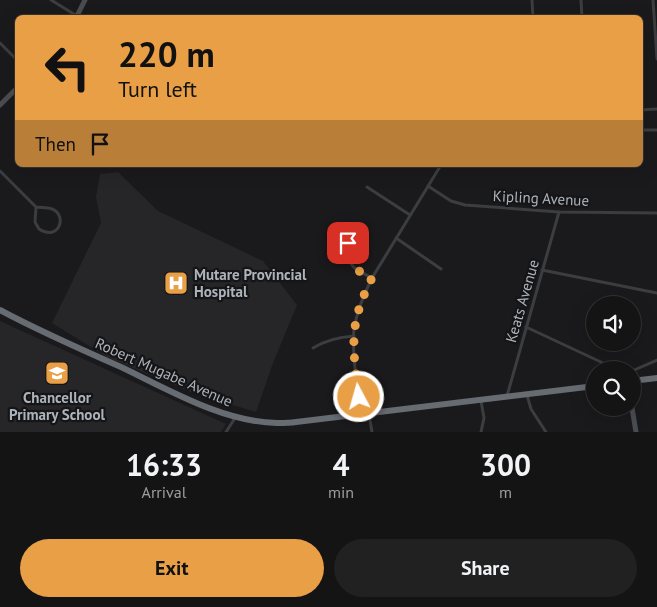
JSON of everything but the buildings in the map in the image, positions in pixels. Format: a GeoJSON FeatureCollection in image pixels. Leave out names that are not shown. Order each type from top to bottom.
{"type":"FeatureCollection","features":[{"type":"Feature","properties":{"kind":"highway","name":"Robert Mugabe Avenue"},"geometry":{"type":"LineString","coordinates":[[1,311],[194,402],[236,417],[256,421],[296,422],[586,387]]}},
{"type":"Feature","properties":{"kind":"highway"},"geometry":{"type":"LineString","coordinates":[[641,380],[657,378]]}},
{"type":"Feature","properties":{"kind":"street"},"geometry":{"type":"LineString","coordinates":[[51,0],[73,15]]}},
{"type":"Feature","properties":{"kind":"street"},"geometry":{"type":"LineString","coordinates":[[77,15],[85,0]]}},
{"type":"Feature","properties":{"kind":"street"},"geometry":{"type":"LineString","coordinates":[[532,0],[533,15]]}},
{"type":"Feature","properties":{"kind":"street"},"geometry":{"type":"LineString","coordinates":[[581,0],[582,15]]}},
{"type":"Feature","properties":{"kind":"street"},"geometry":{"type":"LineString","coordinates":[[653,0],[657,59]]}},
{"type":"Feature","properties":{"kind":"street"},"geometry":{"type":"LineString","coordinates":[[0,43],[15,58]]}},
{"type":"Feature","properties":{"kind":"street"},"geometry":{"type":"LineString","coordinates":[[0,105],[15,91]]}},
{"type":"Feature","properties":{"kind":"street"},"geometry":{"type":"LineString","coordinates":[[643,110],[657,109]]}},
{"type":"Feature","properties":{"kind":"street"},"geometry":{"type":"LineString","coordinates":[[643,130],[657,130]]}},
{"type":"Feature","properties":{"kind":"street"},"geometry":{"type":"LineString","coordinates":[[360,414],[354,348],[354,336],[359,310],[372,278],[440,167]]}},
{"type":"Feature","properties":{"kind":"street"},"geometry":{"type":"LineString","coordinates":[[0,171],[36,207],[56,211],[60,216],[58,229],[48,234],[39,229],[35,222],[36,207]]}},
{"type":"Feature","properties":{"kind":"street","name":"Kipling Avenue"},"geometry":{"type":"LineString","coordinates":[[428,186],[451,201],[465,205],[559,212],[657,213]]}},
{"type":"Feature","properties":{"kind":"street"},"geometry":{"type":"LineString","coordinates":[[367,187],[410,215]]}},
{"type":"Feature","properties":{"kind":"street","name":"Keats Avenue"},"geometry":{"type":"LineString","coordinates":[[507,397],[559,212]]}},
{"type":"Feature","properties":{"kind":"street"},"geometry":{"type":"LineString","coordinates":[[396,238],[441,268]]}},
{"type":"Feature","properties":{"kind":"street"},"geometry":{"type":"LineString","coordinates":[[348,243],[349,262],[354,269],[372,278]]}},
{"type":"Feature","properties":{"kind":"street"},"geometry":{"type":"LineString","coordinates":[[542,270],[657,293]]}},
{"type":"Feature","properties":{"kind":"street"},"geometry":{"type":"LineString","coordinates":[[526,326],[599,361]]}},
{"type":"Feature","properties":{"kind":"street"},"geometry":{"type":"LineString","coordinates":[[313,348],[322,342],[339,337],[354,336]]}},
{"type":"Feature","properties":{"kind":"street"},"geometry":{"type":"LineString","coordinates":[[641,367],[657,360]]}},
{"type":"Feature","properties":{"kind":"street"},"geometry":{"type":"LineString","coordinates":[[527,395],[531,409],[546,432]]}},
{"type":"Feature","properties":{"kind":"street"},"geometry":{"type":"LineString","coordinates":[[481,400],[484,418],[481,432]]}},
{"type":"Feature","properties":{"kind":"street"},"geometry":{"type":"LineString","coordinates":[[369,413],[372,432]]}},
{"type":"Feature","properties":{"kind":"street"},"geometry":{"type":"LineString","coordinates":[[633,416],[636,432]]}},
{"type":"Feature","properties":{"kind":"street"},"geometry":{"type":"LineString","coordinates":[[226,432],[236,417]]}},
{"type":"Feature","properties":{"kind":"shaded area","name":"Mutare Provincial Hospital"},"geometry":{"type":"Polygon","coordinates":[[[118,172],[158,211],[263,261],[297,305],[273,363],[256,412],[193,393],[107,357],[52,323],[101,223],[96,197],[100,174],[118,172]]]}},
{"type":"Feature","properties":{"kind":"shaded area","name":"Chancellor Primary School"},"geometry":{"type":"Polygon","coordinates":[[[0,321],[226,424],[221,432],[0,432],[0,321]]]}},
{"type":"Feature","properties":{"kind":"place","name":"Mutare Provincial Hospital"},"geometry":{"type":"Point","coordinates":[176,283]}},
{"type":"Feature","properties":{"kind":"place","name":"Chancellor Primary School"},"geometry":{"type":"Point","coordinates":[57,373]}},
{"type":"Feature","properties":{"kind":"route"},"geometry":{"type":"LineString","coordinates":[[348,243],[349,262],[354,269],[372,278],[359,310],[354,329],[359,397]]}}]}
